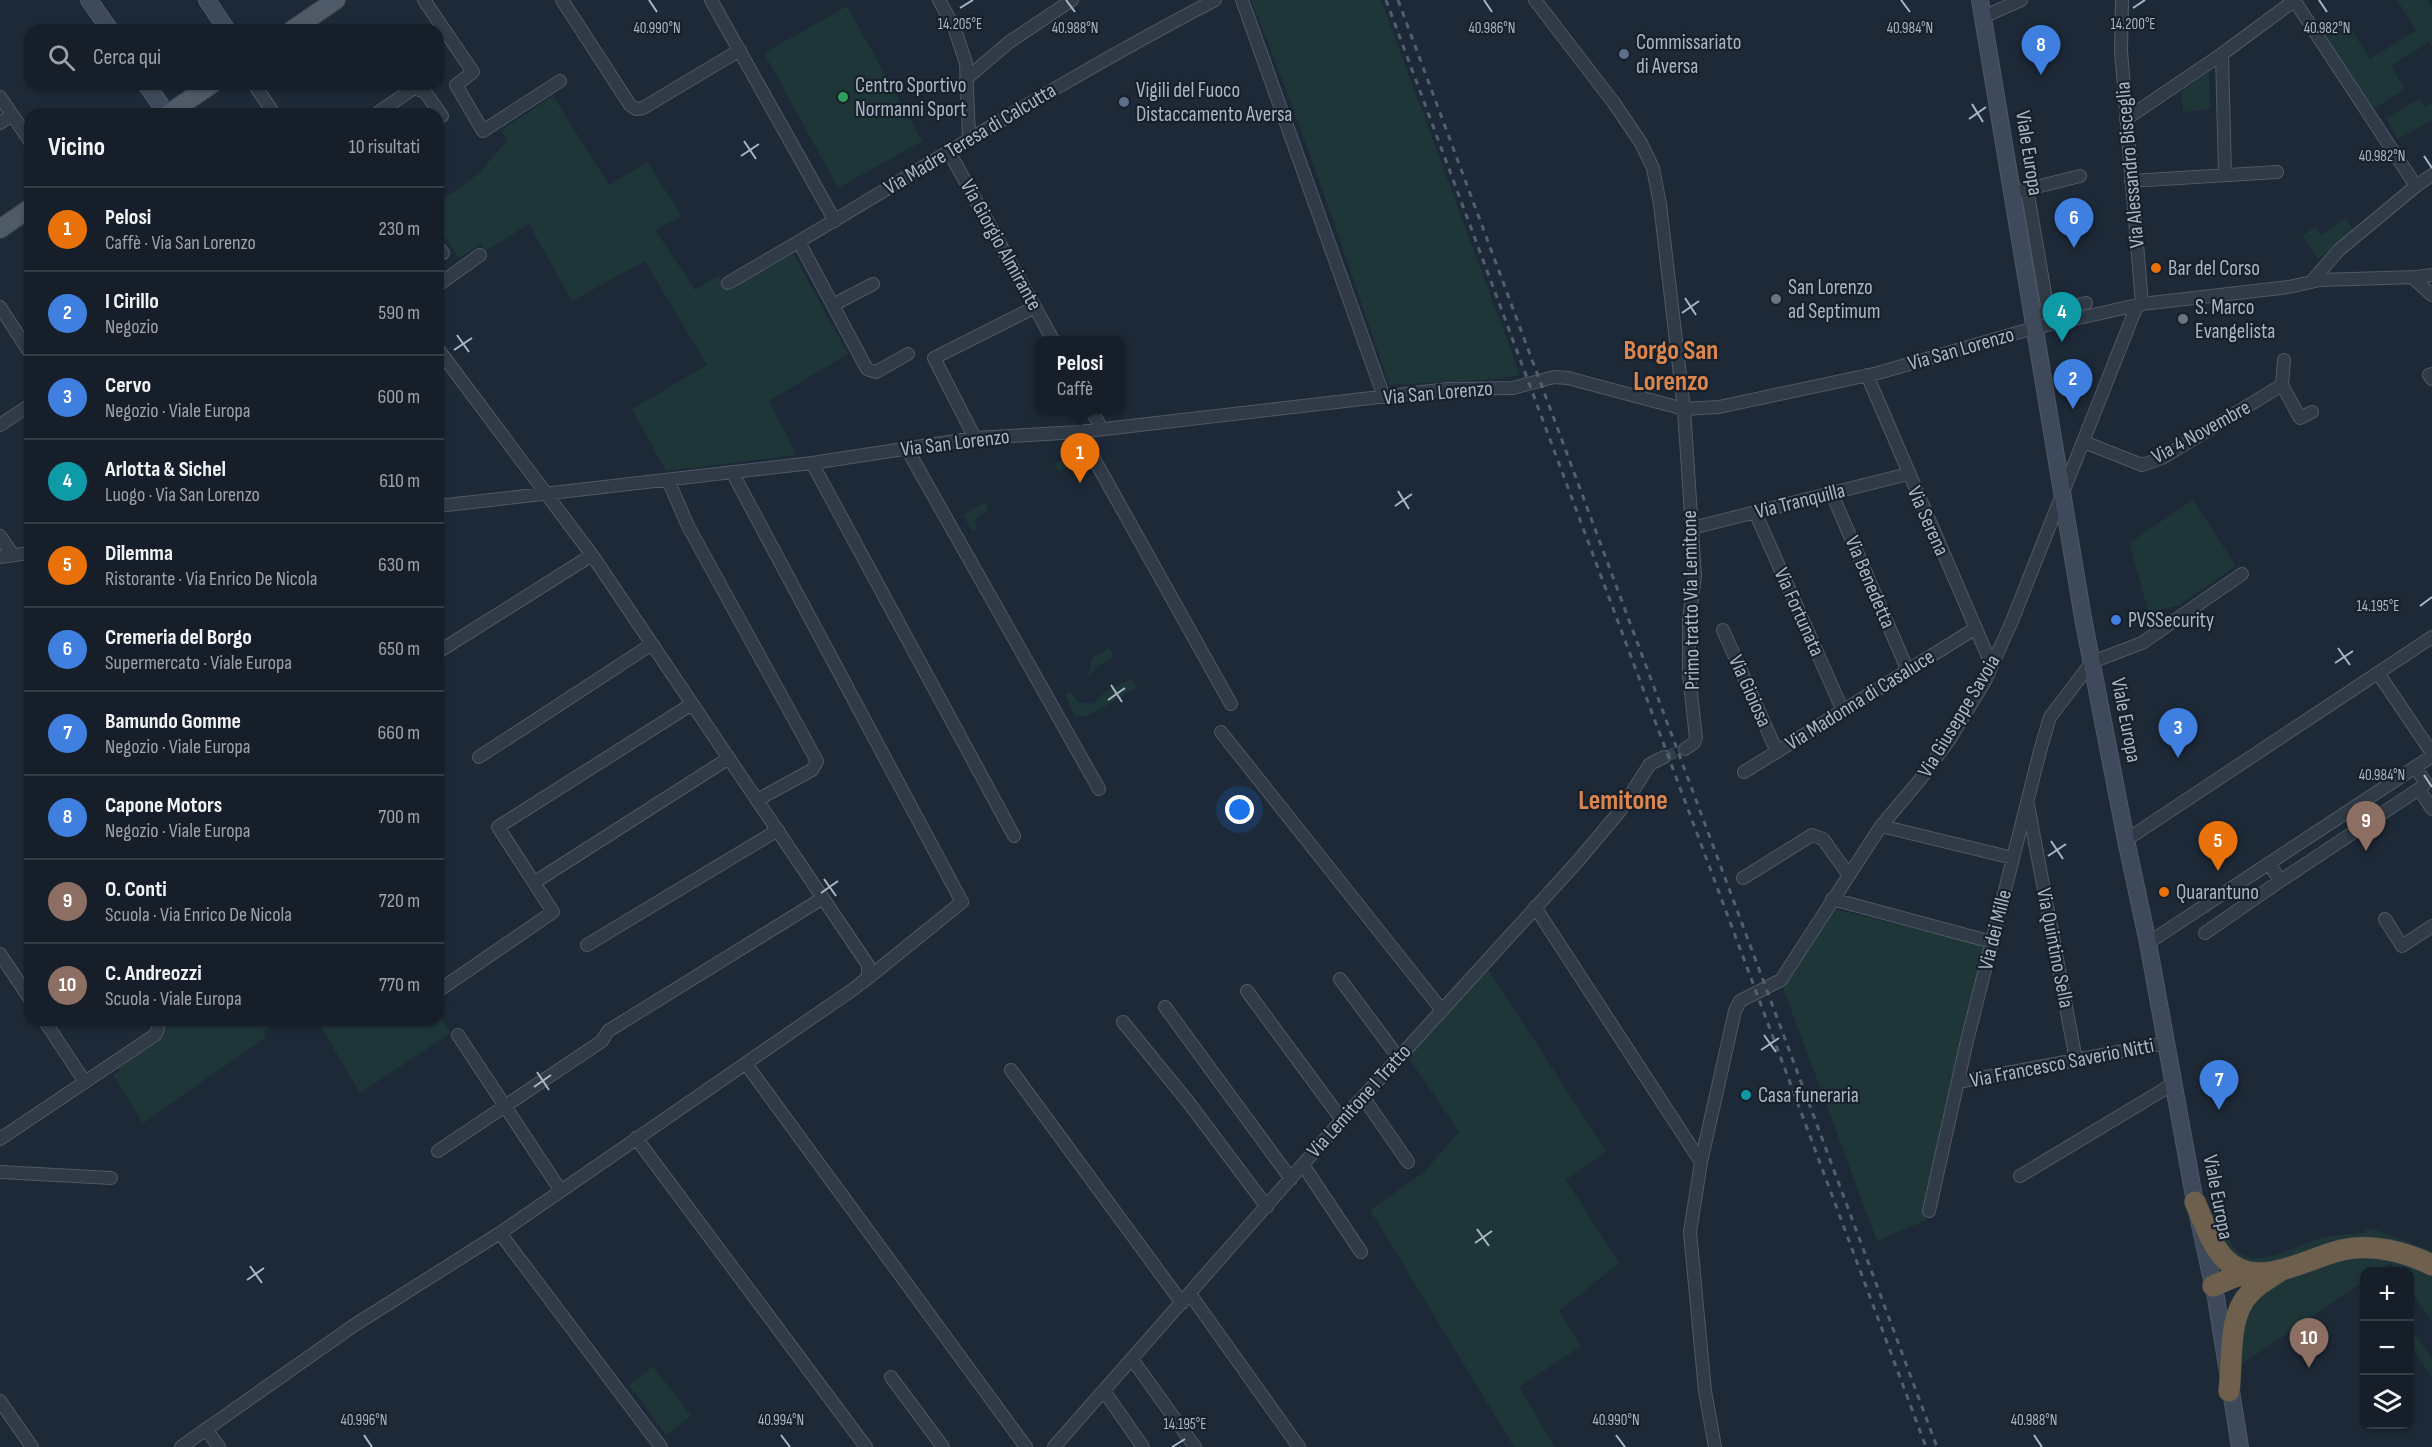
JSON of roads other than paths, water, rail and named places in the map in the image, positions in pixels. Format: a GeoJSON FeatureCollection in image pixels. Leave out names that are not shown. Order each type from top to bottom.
{"type":"FeatureCollection","features":[{"type":"Feature","properties":{"kind":"highway"},"geometry":{"type":"LineString","coordinates":[[2195,1202],[2223,1258],[2251,1282]]}},
{"type":"Feature","properties":{"kind":"highway"},"geometry":{"type":"LineString","coordinates":[[2214,1292],[2234,1277],[2251,1282],[2343,1250],[2362,1248],[2406,1254],[2432,1265]]}},
{"type":"Feature","properties":{"kind":"highway"},"geometry":{"type":"LineString","coordinates":[[2229,1391],[2233,1331],[2237,1312],[2251,1282]]}},
{"type":"Feature","properties":{"kind":"main road"},"geometry":{"type":"LineString","coordinates":[[89,0],[106,24]]}},
{"type":"Feature","properties":{"kind":"main road"},"geometry":{"type":"LineString","coordinates":[[207,0],[223,24]]}},
{"type":"Feature","properties":{"kind":"main road"},"geometry":{"type":"LineString","coordinates":[[301,24],[336,0]]}},
{"type":"Feature","properties":{"kind":"main road","name":"Viale Europa"},"geometry":{"type":"LineString","coordinates":[[1982,8],[2020,191],[2062,493],[2092,662],[2214,1292],[2240,1447]]}},
{"type":"Feature","properties":{"kind":"main road"},"geometry":{"type":"LineString","coordinates":[[150,90],[163,108]]}},
{"type":"Feature","properties":{"kind":"main road"},"geometry":{"type":"LineString","coordinates":[[176,108],[203,90]]}},
{"type":"Feature","properties":{"kind":"main road"},"geometry":{"type":"LineString","coordinates":[[0,229],[24,212]]}},
{"type":"Feature","properties":{"kind":"street"},"geometry":{"type":"LineString","coordinates":[[424,0],[440,24]]}},
{"type":"Feature","properties":{"kind":"street"},"geometry":{"type":"LineString","coordinates":[[562,0],[630,105],[636,109],[643,108],[740,50]]}},
{"type":"Feature","properties":{"kind":"street"},"geometry":{"type":"LineString","coordinates":[[711,0],[835,221]]}},
{"type":"Feature","properties":{"kind":"street"},"geometry":{"type":"LineString","coordinates":[[939,0],[954,27],[966,63],[969,138]]}},
{"type":"Feature","properties":{"kind":"street"},"geometry":{"type":"LineString","coordinates":[[1046,0],[1049,14]]}},
{"type":"Feature","properties":{"kind":"street"},"geometry":{"type":"LineString","coordinates":[[966,79],[1008,44],[1072,0]]}},
{"type":"Feature","properties":{"kind":"street","name":"Via Madre Teresa di Calcutta"},"geometry":{"type":"LineString","coordinates":[[728,283],[835,221],[948,150],[1130,45],[1215,0]]}},
{"type":"Feature","properties":{"kind":"street"},"geometry":{"type":"LineString","coordinates":[[1242,0],[1384,397]]}},
{"type":"Feature","properties":{"kind":"street"},"geometry":{"type":"LineString","coordinates":[[1535,0],[1614,103],[1641,143],[1653,168],[1660,204],[1684,409]]}},
{"type":"Feature","properties":{"kind":"street"},"geometry":{"type":"LineString","coordinates":[[1982,8],[2021,0]]}},
{"type":"Feature","properties":{"kind":"street","name":"Via Alessandro Bisceglia"},"geometry":{"type":"LineString","coordinates":[[2122,0],[2121,51],[2142,304]]}},
{"type":"Feature","properties":{"kind":"street"},"geometry":{"type":"LineString","coordinates":[[2126,119],[2222,54],[2295,0],[2416,186]]}},
{"type":"Feature","properties":{"kind":"street"},"geometry":{"type":"LineString","coordinates":[[444,30],[472,72],[456,85],[483,131],[560,81]]}},
{"type":"Feature","properties":{"kind":"street"},"geometry":{"type":"LineString","coordinates":[[2222,54],[2225,175]]}},
{"type":"Feature","properties":{"kind":"street"},"geometry":{"type":"LineString","coordinates":[[258,90],[270,108]]}},
{"type":"Feature","properties":{"kind":"street"},"geometry":{"type":"LineString","coordinates":[[388,108],[411,90]]}},
{"type":"Feature","properties":{"kind":"street"},"geometry":{"type":"LineString","coordinates":[[420,90],[425,92],[436,108]]}},
{"type":"Feature","properties":{"kind":"street"},"geometry":{"type":"LineString","coordinates":[[0,97],[24,132]]}},
{"type":"Feature","properties":{"kind":"street"},"geometry":{"type":"LineString","coordinates":[[0,123],[12,115]]}},
{"type":"Feature","properties":{"kind":"street","name":"Via Giorgio Almirante"},"geometry":{"type":"LineString","coordinates":[[948,150],[1051,336]]}},
{"type":"Feature","properties":{"kind":"street"},"geometry":{"type":"LineString","coordinates":[[2131,181],[2277,172]]}},
{"type":"Feature","properties":{"kind":"street"},"geometry":{"type":"LineString","coordinates":[[2020,191],[2080,176]]}},
{"type":"Feature","properties":{"kind":"street"},"geometry":{"type":"LineString","coordinates":[[2310,282],[2339,250],[2416,186],[2432,176]]}},
{"type":"Feature","properties":{"kind":"street"},"geometry":{"type":"LineString","coordinates":[[799,242],[867,369],[876,372],[908,354]]}},
{"type":"Feature","properties":{"kind":"street"},"geometry":{"type":"LineString","coordinates":[[444,281],[480,255]]}},
{"type":"Feature","properties":{"kind":"street","name":"Via San Lorenzo"},"geometry":{"type":"LineString","coordinates":[[444,505],[812,463],[975,438],[1078,432],[1448,389],[1513,388],[1554,377],[1568,378],[1684,409],[1719,407],[1867,375],[1979,346],[2038,318],[2310,282],[2432,275]]}},
{"type":"Feature","properties":{"kind":"street"},"geometry":{"type":"LineString","coordinates":[[2412,277],[2432,295]]}},
{"type":"Feature","properties":{"kind":"street"},"geometry":{"type":"LineString","coordinates":[[833,305],[873,284]]}},
{"type":"Feature","properties":{"kind":"street"},"geometry":{"type":"LineString","coordinates":[[2038,318],[2086,303]]}},
{"type":"Feature","properties":{"kind":"street"},"geometry":{"type":"LineString","coordinates":[[2062,493],[2136,308],[2142,304]]}},
{"type":"Feature","properties":{"kind":"street"},"geometry":{"type":"LineString","coordinates":[[0,307],[24,344]]}},
{"type":"Feature","properties":{"kind":"street"},"geometry":{"type":"LineString","coordinates":[[975,438],[934,358],[1035,307]]}},
{"type":"Feature","properties":{"kind":"street"},"geometry":{"type":"LineString","coordinates":[[444,358],[592,555],[868,964],[868,977],[855,988]]}},
{"type":"Feature","properties":{"kind":"street"},"geometry":{"type":"LineString","coordinates":[[2284,360],[2282,385],[2300,418],[2312,412]]}},
{"type":"Feature","properties":{"kind":"street"},"geometry":{"type":"LineString","coordinates":[[2432,374],[2429,375],[2432,379]]}},
{"type":"Feature","properties":{"kind":"street","name":"Via Serena"},"geometry":{"type":"LineString","coordinates":[[1867,375],[1992,666]]}},
{"type":"Feature","properties":{"kind":"street","name":"Via 4 Novembre"},"geometry":{"type":"LineString","coordinates":[[2084,442],[2142,465],[2162,458],[2282,385]]}},
{"type":"Feature","properties":{"kind":"street"},"geometry":{"type":"LineString","coordinates":[[0,425],[24,409]]}},
{"type":"Feature","properties":{"kind":"street","name":"Primo tratto Via Lemitone"},"geometry":{"type":"LineString","coordinates":[[1684,409],[1695,576],[1689,620],[1689,675],[1696,738],[1695,743],[1684,749]]}},
{"type":"Feature","properties":{"kind":"street"},"geometry":{"type":"LineString","coordinates":[[1093,414],[1102,429]]}},
{"type":"Feature","properties":{"kind":"street"},"geometry":{"type":"LineString","coordinates":[[1078,432],[1231,704]]}},
{"type":"Feature","properties":{"kind":"street"},"geometry":{"type":"LineString","coordinates":[[907,449],[1098,789]]}},
{"type":"Feature","properties":{"kind":"street"},"geometry":{"type":"LineString","coordinates":[[812,463],[1014,836]]}},
{"type":"Feature","properties":{"kind":"street"},"geometry":{"type":"LineString","coordinates":[[181,1447],[353,1326],[500,1233],[855,988],[962,902],[732,472]]}},
{"type":"Feature","properties":{"kind":"street","name":"Via Tranquilla"},"geometry":{"type":"LineString","coordinates":[[1692,528],[1908,474]]}},
{"type":"Feature","properties":{"kind":"street"},"geometry":{"type":"LineString","coordinates":[[668,480],[688,526],[817,761],[812,770],[757,800]]}},
{"type":"Feature","properties":{"kind":"street","name":"Via Giuseppe Savoia"},"geometry":{"type":"LineString","coordinates":[[1701,1162],[1735,1011],[1740,1001],[1780,980],[1881,826],[1920,781],[1943,748],[1992,666],[2062,493]]}},
{"type":"Feature","properties":{"kind":"street","name":"Via Benedetta"},"geometry":{"type":"LineString","coordinates":[[1832,494],[1908,670]]}},
{"type":"Feature","properties":{"kind":"street","name":"Via Fortunata"},"geometry":{"type":"LineString","coordinates":[[1755,512],[1843,711]]}},
{"type":"Feature","properties":{"kind":"street"},"geometry":{"type":"LineString","coordinates":[[0,536],[13,555]]}},
{"type":"Feature","properties":{"kind":"street"},"geometry":{"type":"LineString","coordinates":[[0,557],[24,554]]}},
{"type":"Feature","properties":{"kind":"street"},"geometry":{"type":"LineString","coordinates":[[444,648],[592,555]]}},
{"type":"Feature","properties":{"kind":"street"},"geometry":{"type":"LineString","coordinates":[[2092,662],[2142,643],[2242,574]]}},
{"type":"Feature","properties":{"kind":"street","name":"Via Madonna di Casaluce"},"geometry":{"type":"LineString","coordinates":[[1744,772],[1976,628]]}},
{"type":"Feature","properties":{"kind":"street","name":"Via Gioiosa"},"geometry":{"type":"LineString","coordinates":[[1723,630],[1777,752]]}},
{"type":"Feature","properties":{"kind":"street"},"geometry":{"type":"LineString","coordinates":[[2126,840],[2432,637]]}},
{"type":"Feature","properties":{"kind":"street"},"geometry":{"type":"LineString","coordinates":[[479,757],[652,644]]}},
{"type":"Feature","properties":{"kind":"street","name":"Via dei Mille"},"geometry":{"type":"LineString","coordinates":[[1929,1211],[1992,942],[2050,717],[2092,662]]}},
{"type":"Feature","properties":{"kind":"street"},"geometry":{"type":"LineString","coordinates":[[2148,944],[2432,754],[2378,673]]}},
{"type":"Feature","properties":{"kind":"street"},"geometry":{"type":"LineString","coordinates":[[444,987],[553,912],[498,827],[692,704]]}},
{"type":"Feature","properties":{"kind":"street"},"geometry":{"type":"LineString","coordinates":[[1221,732],[1441,1009]]}},
{"type":"Feature","properties":{"kind":"street","name":"Via Lemitone I Tratto"},"geometry":{"type":"LineString","coordinates":[[1054,1447],[1398,1057],[1620,811],[1650,764],[1664,757]]}},
{"type":"Feature","properties":{"kind":"street"},"geometry":{"type":"LineString","coordinates":[[535,882],[729,758]]}},
{"type":"Feature","properties":{"kind":"street"},"geometry":{"type":"LineString","coordinates":[[2205,933],[2419,789],[2426,783],[2415,767]]}},
{"type":"Feature","properties":{"kind":"street"},"geometry":{"type":"LineString","coordinates":[[2419,789],[2432,809]]}},
{"type":"Feature","properties":{"kind":"street","name":"Via Quintino Sella"},"geometry":{"type":"LineString","coordinates":[[2027,801],[2076,1060]]}},
{"type":"Feature","properties":{"kind":"street"},"geometry":{"type":"LineString","coordinates":[[1881,826],[2013,858]]}},
{"type":"Feature","properties":{"kind":"street"},"geometry":{"type":"LineString","coordinates":[[587,945],[778,831]]}},
{"type":"Feature","properties":{"kind":"street"},"geometry":{"type":"LineString","coordinates":[[1743,878],[1812,835],[1823,839],[1848,874]]}},
{"type":"Feature","properties":{"kind":"street"},"geometry":{"type":"LineString","coordinates":[[2269,863],[2280,881]]}},
{"type":"Feature","properties":{"kind":"street"},"geometry":{"type":"LineString","coordinates":[[438,1150],[602,1041],[608,1031],[823,898]]}},
{"type":"Feature","properties":{"kind":"street"},"geometry":{"type":"LineString","coordinates":[[1832,899],[1992,942]]}},
{"type":"Feature","properties":{"kind":"street"},"geometry":{"type":"LineString","coordinates":[[1535,907],[1701,1162],[1690,1232],[1705,1391],[1715,1447]]}},
{"type":"Feature","properties":{"kind":"street"},"geometry":{"type":"LineString","coordinates":[[2385,919],[2402,946],[2432,926]]}},
{"type":"Feature","properties":{"kind":"street"},"geometry":{"type":"LineString","coordinates":[[0,954],[24,990]]}},
{"type":"Feature","properties":{"kind":"street"},"geometry":{"type":"LineString","coordinates":[[1340,980],[1398,1057]]}},
{"type":"Feature","properties":{"kind":"street"},"geometry":{"type":"LineString","coordinates":[[1247,991],[1342,1120]]}},
{"type":"Feature","properties":{"kind":"street"},"geometry":{"type":"LineString","coordinates":[[1165,1007],[1291,1179]]}},
{"type":"Feature","properties":{"kind":"street"},"geometry":{"type":"LineString","coordinates":[[1123,1022],[1189,1103],[1267,1207]]}},
{"type":"Feature","properties":{"kind":"street"},"geometry":{"type":"LineString","coordinates":[[48,1026],[85,1082]]}},
{"type":"Feature","properties":{"kind":"street"},"geometry":{"type":"LineString","coordinates":[[0,1139],[155,1035],[158,1026]]}},
{"type":"Feature","properties":{"kind":"street"},"geometry":{"type":"LineString","coordinates":[[458,1035],[561,1191]]}},
{"type":"Feature","properties":{"kind":"street","name":"Via Francesco Saverio Nitti"},"geometry":{"type":"LineString","coordinates":[[1958,1082],[2166,1043]]}},
{"type":"Feature","properties":{"kind":"street"},"geometry":{"type":"LineString","coordinates":[[746,1064],[1026,1447]]}},
{"type":"Feature","properties":{"kind":"street"},"geometry":{"type":"LineString","coordinates":[[1011,1070],[1299,1447]]}},
{"type":"Feature","properties":{"kind":"street"},"geometry":{"type":"LineString","coordinates":[[2020,1176],[2173,1084]]}},
{"type":"Feature","properties":{"kind":"street"},"geometry":{"type":"LineString","coordinates":[[1363,1097],[1408,1162]]}},
{"type":"Feature","properties":{"kind":"street"},"geometry":{"type":"LineString","coordinates":[[636,1138],[866,1447]]}},
{"type":"Feature","properties":{"kind":"street"},"geometry":{"type":"LineString","coordinates":[[1303,1165],[1360,1252]]}},
{"type":"Feature","properties":{"kind":"street"},"geometry":{"type":"LineString","coordinates":[[0,1172],[111,1178]]}},
{"type":"Feature","properties":{"kind":"street"},"geometry":{"type":"LineString","coordinates":[[500,1233],[661,1447]]}},
{"type":"Feature","properties":{"kind":"street"},"geometry":{"type":"LineString","coordinates":[[1132,1359],[1195,1447]]}},
{"type":"Feature","properties":{"kind":"street"},"geometry":{"type":"LineString","coordinates":[[891,1377],[943,1447]]}},
{"type":"Feature","properties":{"kind":"street"},"geometry":{"type":"LineString","coordinates":[[1104,1391],[1143,1447]]}},
{"type":"Feature","properties":{"kind":"street"},"geometry":{"type":"LineString","coordinates":[[0,1401],[32,1447]]}},
{"type":"Feature","properties":{"kind":"street"},"geometry":{"type":"LineString","coordinates":[[206,1429],[219,1447]]}},
{"type":"Feature","properties":{"kind":"tunnel"},"geometry":{"type":"LineString","coordinates":[[1664,757],[1685,749]]}},
{"type":"Feature","properties":{"kind":"railway"},"geometry":{"type":"LineString","coordinates":[[1386,0],[1926,1447]]}},
{"type":"Feature","properties":{"kind":"railway"},"geometry":{"type":"LineString","coordinates":[[1398,0],[1937,1447]]}},
{"type":"Feature","properties":{"kind":"place","name":"Commissariato di Aversa"},"geometry":{"type":"Point","coordinates":[1624,54]}},
{"type":"Feature","properties":{"kind":"place","name":"Capone Motors"},"geometry":{"type":"Point","coordinates":[2041,75]}},
{"type":"Feature","properties":{"kind":"place","name":"Centro Sportivo Normanni Sport"},"geometry":{"type":"Point","coordinates":[843,97]}},
{"type":"Feature","properties":{"kind":"place","name":"Vigili del Fuoco Distaccamento Aversa"},"geometry":{"type":"Point","coordinates":[1124,102]}},
{"type":"Feature","properties":{"kind":"place","name":"Cremeria del Borgo"},"geometry":{"type":"Point","coordinates":[2074,248]}},
{"type":"Feature","properties":{"kind":"place","name":"Bar del Corso"},"geometry":{"type":"Point","coordinates":[2156,268]}},
{"type":"Feature","properties":{"kind":"place","name":"San Lorenzo ad Septimum"},"geometry":{"type":"Point","coordinates":[1776,299]}},
{"type":"Feature","properties":{"kind":"place","name":"S. Marco Evangelista"},"geometry":{"type":"Point","coordinates":[2183,319]}},
{"type":"Feature","properties":{"kind":"place","name":"Arlotta & Sichel"},"geometry":{"type":"Point","coordinates":[2062,342]}},
{"type":"Feature","properties":{"kind":"place","name":"I Cirillo"},"geometry":{"type":"Point","coordinates":[2073,409]}},
{"type":"Feature","properties":{"kind":"place","name":"Pelosi"},"geometry":{"type":"Point","coordinates":[1080,483]}},
{"type":"Feature","properties":{"kind":"place","name":"PVSSecurity"},"geometry":{"type":"Point","coordinates":[2116,620]}},
{"type":"Feature","properties":{"kind":"place","name":"Cervo"},"geometry":{"type":"Point","coordinates":[2178,758]}},
{"type":"Feature","properties":{"kind":"place","name":"O. Conti"},"geometry":{"type":"Point","coordinates":[2366,851]}},
{"type":"Feature","properties":{"kind":"place","name":"Dilemma"},"geometry":{"type":"Point","coordinates":[2218,871]}},
{"type":"Feature","properties":{"kind":"place","name":"Quarantuno"},"geometry":{"type":"Point","coordinates":[2164,892]}},
{"type":"Feature","properties":{"kind":"place","name":"Casa funeraria"},"geometry":{"type":"Point","coordinates":[1746,1095]}},
{"type":"Feature","properties":{"kind":"place","name":"Bamundo Gomme"},"geometry":{"type":"Point","coordinates":[2219,1110]}},
{"type":"Feature","properties":{"kind":"place","name":"C. Andreozzi"},"geometry":{"type":"Point","coordinates":[2309,1368]}},
{"type":"Feature","properties":{"kind":"district","name":"Borgo San Lorenzo"},"geometry":{"type":"Point","coordinates":[1671,366]}},
{"type":"Feature","properties":{"kind":"district","name":"Lemitone"},"geometry":{"type":"Point","coordinates":[1623,801]}}]}
